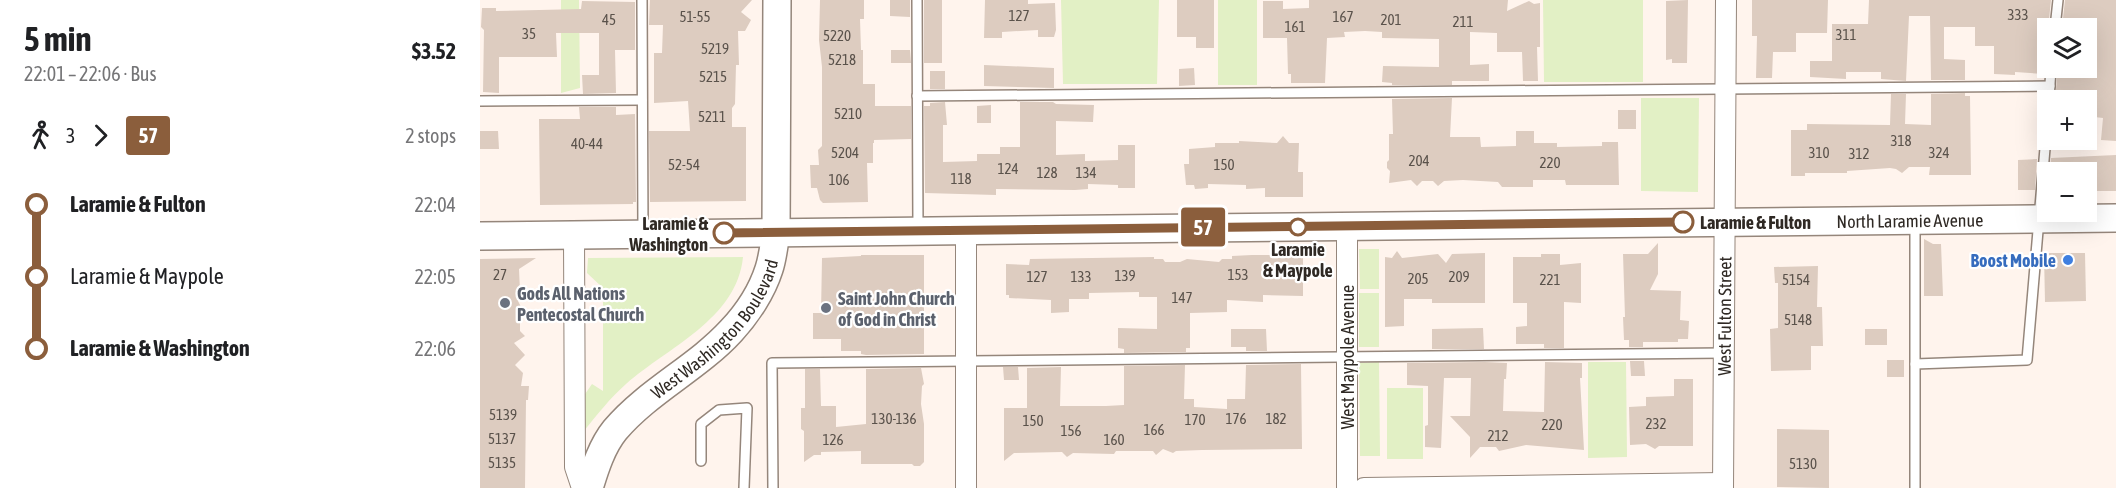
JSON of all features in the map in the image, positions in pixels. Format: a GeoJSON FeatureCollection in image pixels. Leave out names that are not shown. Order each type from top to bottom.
{"type":"FeatureCollection","features":[{"type":"Feature","properties":{"kind":"street","name":"West Washington Boulevard"},"geometry":{"type":"LineString","coordinates":[[589,488],[602,451],[614,431],[632,412],[731,332],[761,288],[769,268],[776,232],[777,0]]}},
{"type":"Feature","properties":{"kind":"street","name":"West Fulton Street"},"geometry":{"type":"LineString","coordinates":[[1724,486],[1726,0]]}},
{"type":"Feature","properties":{"kind":"street","name":"North Laramie Avenue"},"geometry":{"type":"LineString","coordinates":[[2097,218],[2116,218]]}},
{"type":"Feature","properties":{"kind":"street","name":"North Laramie Avenue"},"geometry":{"type":"LineString","coordinates":[[480,236],[2037,219]]}},
{"type":"Feature","properties":{"kind":"street","name":"West Maypole Avenue"},"geometry":{"type":"LineString","coordinates":[[1347,226],[1347,488]]}},
{"type":"Feature","properties":{"kind":"street"},"geometry":{"type":"LineString","coordinates":[[966,230],[966,488]]}},
{"type":"Feature","properties":{"kind":"street"},"geometry":{"type":"LineString","coordinates":[[574,235],[576,466],[582,488]]}},
{"type":"Feature","properties":{"kind":"street"},"geometry":{"type":"LineString","coordinates":[[1365,488],[1724,486]]}},
{"type":"Feature","properties":{"kind":"lane"},"geometry":{"type":"LineString","coordinates":[[642,0],[643,234]]}},
{"type":"Feature","properties":{"kind":"lane"},"geometry":{"type":"LineString","coordinates":[[917,0],[918,231]]}},
{"type":"Feature","properties":{"kind":"lane"},"geometry":{"type":"LineString","coordinates":[[2056,18],[2058,0]]}},
{"type":"Feature","properties":{"kind":"lane"},"geometry":{"type":"LineString","coordinates":[[2050,78],[2050,90]]}},
{"type":"Feature","properties":{"kind":"lane"},"geometry":{"type":"LineString","coordinates":[[917,96],[2050,86]]}},
{"type":"Feature","properties":{"kind":"lane"},"geometry":{"type":"LineString","coordinates":[[480,101],[642,100]]}},
{"type":"Feature","properties":{"kind":"lane"},"geometry":{"type":"LineString","coordinates":[[1915,220],[1915,488]]}},
{"type":"Feature","properties":{"kind":"lane"},"geometry":{"type":"LineString","coordinates":[[1915,364],[2027,360],[2039,222]]}},
{"type":"Feature","properties":{"kind":"lane"},"geometry":{"type":"LineString","coordinates":[[773,488],[772,363],[1724,353]]}},
{"type":"Feature","properties":{"kind":"lane"},"geometry":{"type":"LineString","coordinates":[[701,461],[701,424],[719,410],[747,408],[744,488]]}},
{"type":"Feature","properties":{"kind":"green space"},"geometry":{"type":"Polygon","coordinates":[[[561,0],[579,0],[580,88],[561,93],[561,0]]]}},
{"type":"Feature","properties":{"kind":"green space"},"geometry":{"type":"Polygon","coordinates":[[[1061,0],[1159,0],[1157,84],[1063,84],[1061,0]]]}},
{"type":"Feature","properties":{"kind":"green space"},"geometry":{"type":"Polygon","coordinates":[[[1218,0],[1257,0],[1257,85],[1218,85],[1218,0]]]}},
{"type":"Feature","properties":{"kind":"green space"},"geometry":{"type":"Polygon","coordinates":[[[1543,0],[1643,0],[1643,82],[1544,82],[1543,0]]]}},
{"type":"Feature","properties":{"kind":"green space"},"geometry":{"type":"Polygon","coordinates":[[[1641,98],[1699,98],[1698,192],[1641,191],[1641,98]]]}},
{"type":"Feature","properties":{"kind":"green space"},"geometry":{"type":"Polygon","coordinates":[[[1359,249],[1379,249],[1379,289],[1360,289],[1359,249]]]}},
{"type":"Feature","properties":{"kind":"green space"},"geometry":{"type":"Polygon","coordinates":[[[743,257],[738,279],[728,298],[714,315],[698,330],[626,384],[583,432],[583,397],[592,384],[603,391],[603,288],[587,273],[588,258],[743,257]]]}},
{"type":"Feature","properties":{"kind":"green space"},"geometry":{"type":"Polygon","coordinates":[[[1359,293],[1379,293],[1379,347],[1359,347],[1359,293]]]}},
{"type":"Feature","properties":{"kind":"green space"},"geometry":{"type":"Polygon","coordinates":[[[1379,362],[1380,456],[1360,456],[1359,363],[1379,362]]]}},
{"type":"Feature","properties":{"kind":"green space"},"geometry":{"type":"Polygon","coordinates":[[[1588,362],[1626,362],[1627,457],[1588,458],[1588,362]]]}},
{"type":"Feature","properties":{"kind":"green space"},"geometry":{"type":"Polygon","coordinates":[[[1387,388],[1423,388],[1423,459],[1387,459],[1387,388]]]}},
{"type":"Feature","properties":{"kind":"building"},"geometry":{"type":"Polygon","coordinates":[[[650,0],[752,0],[741,12],[751,20],[745,31],[738,31],[739,65],[736,65],[735,104],[732,108],[732,127],[746,127],[746,201],[650,202],[649,131],[690,131],[688,101],[654,103],[654,53],[662,53],[663,25],[649,25],[650,0]]]}},
{"type":"Feature","properties":{"kind":"building"},"geometry":{"type":"Polygon","coordinates":[[[820,0],[864,0],[864,19],[860,19],[863,84],[875,84],[875,106],[911,106],[911,139],[874,140],[873,163],[867,163],[868,202],[823,203],[817,188],[811,188],[810,165],[819,165],[818,150],[822,146],[820,0]]]}},
{"type":"Feature","properties":{"kind":"building"},"geometry":{"type":"Polygon","coordinates":[[[890,0],[910,0],[910,17],[890,16],[890,0]]]}},
{"type":"Feature","properties":{"kind":"building"},"geometry":{"type":"Polygon","coordinates":[[[924,0],[942,0],[942,63],[924,63],[924,0]]]}},
{"type":"Feature","properties":{"kind":"building"},"geometry":{"type":"Polygon","coordinates":[[[985,0],[1028,0],[1028,4],[1055,3],[1054,37],[1038,37],[1038,30],[1002,32],[1002,38],[984,38],[985,0]]]}},
{"type":"Feature","properties":{"kind":"building"},"geometry":{"type":"Polygon","coordinates":[[[1177,0],[1214,0],[1214,48],[1196,48],[1196,37],[1177,37],[1177,0]]]}},
{"type":"Feature","properties":{"kind":"building"},"geometry":{"type":"Polygon","coordinates":[[[1309,0],[1508,0],[1507,11],[1529,1],[1534,4],[1540,3],[1540,47],[1537,47],[1538,81],[1523,81],[1522,52],[1497,52],[1497,33],[1470,32],[1470,65],[1489,64],[1489,81],[1452,81],[1452,85],[1392,85],[1392,83],[1382,82],[1383,66],[1439,67],[1439,39],[1382,38],[1382,32],[1365,31],[1344,32],[1345,37],[1327,38],[1325,83],[1291,83],[1291,74],[1288,74],[1287,38],[1263,38],[1263,1],[1283,1],[1283,9],[1309,8],[1309,0]]]}},
{"type":"Feature","properties":{"kind":"building"},"geometry":{"type":"Polygon","coordinates":[[[1688,0],[1687,63],[1672,63],[1672,59],[1666,60],[1666,1],[1688,0]]]}},
{"type":"Feature","properties":{"kind":"building"},"geometry":{"type":"Polygon","coordinates":[[[1752,0],[1828,0],[1827,33],[1796,33],[1796,52],[1773,52],[1772,78],[1756,78],[1757,36],[1752,36],[1752,0]]]}},
{"type":"Feature","properties":{"kind":"building"},"geometry":{"type":"Polygon","coordinates":[[[1869,0],[2051,0],[2049,18],[2037,18],[2037,74],[1994,74],[1994,46],[1975,46],[1975,27],[1944,27],[1944,59],[1965,60],[1965,80],[1931,80],[1930,16],[1909,16],[1906,81],[1881,79],[1881,72],[1846,72],[1846,79],[1810,77],[1810,61],[1832,61],[1832,24],[1868,24],[1869,0]]]}},
{"type":"Feature","properties":{"kind":"building"},"geometry":{"type":"Polygon","coordinates":[[[2065,0],[2116,0],[2116,141],[2101,140],[2103,118],[2097,117],[2097,90],[2056,90],[2057,78],[2097,78],[2097,18],[2063,18],[2065,0]]]}},
{"type":"Feature","properties":{"kind":"building"},"geometry":{"type":"Polygon","coordinates":[[[582,1],[635,2],[635,50],[615,50],[616,93],[583,94],[582,75],[599,75],[599,33],[556,33],[557,57],[499,57],[499,93],[483,92],[482,8],[496,8],[496,11],[581,9],[582,1]]]}},
{"type":"Feature","properties":{"kind":"building"},"geometry":{"type":"Polygon","coordinates":[[[891,50],[910,50],[911,63],[891,63],[891,50]]]}},
{"type":"Feature","properties":{"kind":"building"},"geometry":{"type":"Polygon","coordinates":[[[984,65],[1054,68],[1054,88],[984,86],[984,65]]]}},
{"type":"Feature","properties":{"kind":"building"},"geometry":{"type":"Polygon","coordinates":[[[1194,68],[1195,85],[1179,86],[1179,69],[1194,68]]]}},
{"type":"Feature","properties":{"kind":"building"},"geometry":{"type":"Polygon","coordinates":[[[930,71],[945,71],[945,89],[930,89],[930,71]]]}},
{"type":"Feature","properties":{"kind":"building"},"geometry":{"type":"Polygon","coordinates":[[[1965,93],[1965,96],[1970,96],[1971,175],[1929,175],[1930,167],[1909,167],[1902,173],[1890,168],[1847,171],[1847,173],[1805,173],[1805,176],[1791,176],[1791,130],[1807,130],[1807,124],[1890,125],[1891,94],[1906,94],[1905,124],[1931,125],[1931,94],[1965,93]]]}},
{"type":"Feature","properties":{"kind":"building"},"geometry":{"type":"Polygon","coordinates":[[[1452,98],[1450,137],[1480,137],[1481,147],[1516,146],[1516,131],[1534,131],[1534,143],[1557,143],[1557,147],[1602,146],[1602,142],[1618,142],[1619,185],[1566,185],[1565,180],[1533,180],[1533,187],[1502,187],[1498,182],[1463,180],[1444,181],[1438,186],[1433,181],[1422,181],[1417,186],[1411,180],[1389,183],[1390,171],[1387,168],[1387,162],[1389,160],[1389,134],[1393,134],[1392,99],[1452,98]]]}},
{"type":"Feature","properties":{"kind":"building"},"geometry":{"type":"Polygon","coordinates":[[[945,102],[947,125],[943,125],[943,162],[977,161],[977,154],[1000,154],[1000,147],[1020,147],[1020,102],[1094,105],[1093,122],[1056,121],[1056,155],[1085,154],[1085,161],[1118,160],[1118,145],[1135,145],[1135,188],[1088,184],[1088,189],[1075,190],[996,189],[996,195],[925,193],[924,106],[930,106],[930,103],[945,102]]]}},
{"type":"Feature","properties":{"kind":"building"},"geometry":{"type":"Polygon","coordinates":[[[991,105],[991,123],[977,123],[977,106],[991,105]]]}},
{"type":"Feature","properties":{"kind":"building"},"geometry":{"type":"Polygon","coordinates":[[[579,107],[616,107],[616,115],[635,114],[636,202],[633,204],[540,205],[539,119],[580,119],[579,107]]]}},
{"type":"Feature","properties":{"kind":"building"},"geometry":{"type":"Polygon","coordinates":[[[1618,110],[1636,110],[1636,129],[1618,129],[1618,110]]]}},
{"type":"Feature","properties":{"kind":"building"},"geometry":{"type":"Polygon","coordinates":[[[480,131],[498,131],[499,149],[480,149],[480,131]]]}},
{"type":"Feature","properties":{"kind":"building"},"geometry":{"type":"Polygon","coordinates":[[[1283,136],[1289,143],[1299,143],[1298,172],[1303,172],[1303,197],[1265,197],[1265,188],[1246,189],[1246,185],[1208,184],[1208,188],[1195,189],[1194,185],[1186,185],[1184,164],[1189,164],[1189,149],[1215,147],[1215,143],[1239,143],[1239,141],[1277,143],[1283,136]]]}},
{"type":"Feature","properties":{"kind":"building"},"geometry":{"type":"Polygon","coordinates":[[[2116,155],[2116,191],[2097,191],[2097,162],[2051,162],[2051,158],[2116,155]]]}},
{"type":"Feature","properties":{"kind":"building"},"geometry":{"type":"Polygon","coordinates":[[[2037,159],[2035,190],[2018,190],[2018,160],[2037,159]]]}},
{"type":"Feature","properties":{"kind":"building"},"geometry":{"type":"Polygon","coordinates":[[[1924,239],[1933,244],[1941,244],[1943,296],[1924,296],[1924,239]]]}},
{"type":"Feature","properties":{"kind":"building"},"geometry":{"type":"Polygon","coordinates":[[[1658,243],[1658,274],[1650,290],[1681,291],[1680,320],[1689,321],[1688,339],[1678,339],[1678,342],[1643,342],[1643,347],[1629,347],[1629,340],[1624,340],[1623,254],[1648,254],[1658,243]]]}},
{"type":"Feature","properties":{"kind":"building"},"geometry":{"type":"Polygon","coordinates":[[[1397,251],[1402,258],[1438,254],[1446,263],[1452,254],[1485,253],[1485,303],[1432,303],[1432,299],[1404,299],[1404,326],[1385,327],[1385,257],[1392,258],[1397,251]]]}},
{"type":"Feature","properties":{"kind":"building"},"geometry":{"type":"Polygon","coordinates":[[[2044,253],[2085,253],[2086,301],[2045,302],[2044,253]]]}},
{"type":"Feature","properties":{"kind":"building"},"geometry":{"type":"Polygon","coordinates":[[[1541,254],[1560,254],[1560,265],[1581,263],[1581,303],[1564,302],[1564,348],[1544,348],[1544,344],[1516,344],[1516,327],[1527,326],[1527,303],[1513,303],[1513,257],[1541,257],[1541,254]]]}},
{"type":"Feature","properties":{"kind":"building"},"geometry":{"type":"Polygon","coordinates":[[[861,255],[924,255],[924,354],[866,355],[861,354],[861,351],[841,351],[841,339],[813,339],[813,313],[821,313],[822,258],[861,255]]]}},
{"type":"Feature","properties":{"kind":"building"},"geometry":{"type":"Polygon","coordinates":[[[1303,255],[1303,296],[1263,295],[1263,302],[1227,300],[1227,312],[1190,313],[1190,348],[1186,348],[1186,352],[1124,353],[1124,349],[1118,348],[1118,328],[1157,329],[1157,297],[1139,297],[1139,292],[1089,293],[1089,299],[1069,299],[1069,312],[1051,313],[1051,300],[1009,298],[1009,295],[1006,295],[1006,264],[1029,265],[1030,259],[1154,257],[1154,259],[1163,259],[1165,262],[1180,262],[1187,259],[1219,262],[1222,259],[1232,259],[1232,256],[1303,255]]]}},
{"type":"Feature","properties":{"kind":"building"},"geometry":{"type":"Polygon","coordinates":[[[536,258],[519,269],[520,291],[524,295],[518,301],[522,309],[520,331],[525,336],[514,343],[525,355],[515,365],[523,373],[521,386],[529,386],[528,400],[526,400],[525,488],[480,488],[480,259],[536,258]]]}},
{"type":"Feature","properties":{"kind":"building"},"geometry":{"type":"Polygon","coordinates":[[[1818,266],[1817,307],[1822,307],[1823,346],[1811,346],[1811,370],[1771,371],[1770,329],[1778,328],[1778,283],[1775,283],[1774,267],[1818,266]]]}},
{"type":"Feature","properties":{"kind":"building"},"geometry":{"type":"Polygon","coordinates":[[[1483,328],[1484,349],[1432,349],[1432,329],[1483,328]]]}},
{"type":"Feature","properties":{"kind":"building"},"geometry":{"type":"Polygon","coordinates":[[[1231,329],[1266,329],[1267,351],[1246,351],[1246,347],[1231,347],[1231,329]]]}},
{"type":"Feature","properties":{"kind":"building"},"geometry":{"type":"Polygon","coordinates":[[[1865,329],[1887,329],[1887,345],[1865,345],[1865,329]]]}},
{"type":"Feature","properties":{"kind":"building"},"geometry":{"type":"Polygon","coordinates":[[[1887,360],[1904,360],[1904,377],[1887,377],[1887,360]]]}},
{"type":"Feature","properties":{"kind":"building"},"geometry":{"type":"Polygon","coordinates":[[[1630,361],[1644,361],[1645,376],[1631,376],[1630,361]]]}},
{"type":"Feature","properties":{"kind":"building"},"geometry":{"type":"Polygon","coordinates":[[[1545,362],[1582,363],[1582,378],[1580,378],[1584,450],[1526,445],[1499,451],[1496,447],[1480,447],[1470,458],[1470,437],[1450,416],[1470,416],[1471,378],[1444,378],[1441,448],[1425,447],[1425,426],[1428,425],[1428,386],[1407,385],[1407,363],[1507,363],[1503,411],[1544,412],[1545,362]]]}},
{"type":"Feature","properties":{"kind":"building"},"geometry":{"type":"Polygon","coordinates":[[[1301,364],[1302,449],[1202,450],[1173,453],[1163,449],[1156,455],[1153,451],[1116,451],[1114,454],[1073,453],[1067,457],[1062,452],[1014,453],[1004,461],[1004,408],[1027,408],[1027,368],[1061,367],[1060,406],[1106,406],[1124,405],[1124,366],[1185,365],[1184,399],[1194,399],[1194,407],[1227,409],[1227,399],[1245,399],[1246,365],[1301,364]]]}},
{"type":"Feature","properties":{"kind":"building"},"geometry":{"type":"Polygon","coordinates":[[[1003,367],[1018,367],[1019,380],[1004,380],[1003,367]]]}},
{"type":"Feature","properties":{"kind":"building"},"geometry":{"type":"Polygon","coordinates":[[[921,368],[924,384],[921,404],[924,424],[924,462],[920,466],[861,464],[861,451],[821,452],[821,455],[814,455],[804,462],[801,408],[805,408],[805,369],[820,369],[821,406],[836,406],[836,427],[866,424],[866,369],[921,368]]]}},
{"type":"Feature","properties":{"kind":"building"},"geometry":{"type":"Polygon","coordinates":[[[1674,379],[1693,379],[1693,446],[1659,446],[1655,449],[1646,444],[1630,445],[1629,407],[1646,406],[1646,397],[1674,396],[1674,379]]]}},
{"type":"Feature","properties":{"kind":"building"},"geometry":{"type":"Polygon","coordinates":[[[1777,429],[1829,430],[1829,488],[1777,487],[1777,429]]]}},
{"type":"Feature","properties":{"kind":"bus line","name":"57"},"geometry":{"type":"LineString","coordinates":[[724,233],[1683,222]]}},
{"type":"Feature","properties":{"kind":"place","name":"Laramie & Fulton"},"geometry":{"type":"Point","coordinates":[1683,222]}},
{"type":"Feature","properties":{"kind":"place","name":"Laramie & Maypole"},"geometry":{"type":"Point","coordinates":[1298,227]}},
{"type":"Feature","properties":{"kind":"place","name":"Laramie & Washington"},"geometry":{"type":"Point","coordinates":[724,233]}},
{"type":"Feature","properties":{"kind":"place","name":"Boost Mobile"},"geometry":{"type":"Point","coordinates":[2068,260]}},
{"type":"Feature","properties":{"kind":"place","name":"Gods All Nations Pentecostal Church"},"geometry":{"type":"Point","coordinates":[505,303]}},
{"type":"Feature","properties":{"kind":"place","name":"Saint John Church of God in Christ"},"geometry":{"type":"Point","coordinates":[826,308]}}]}
